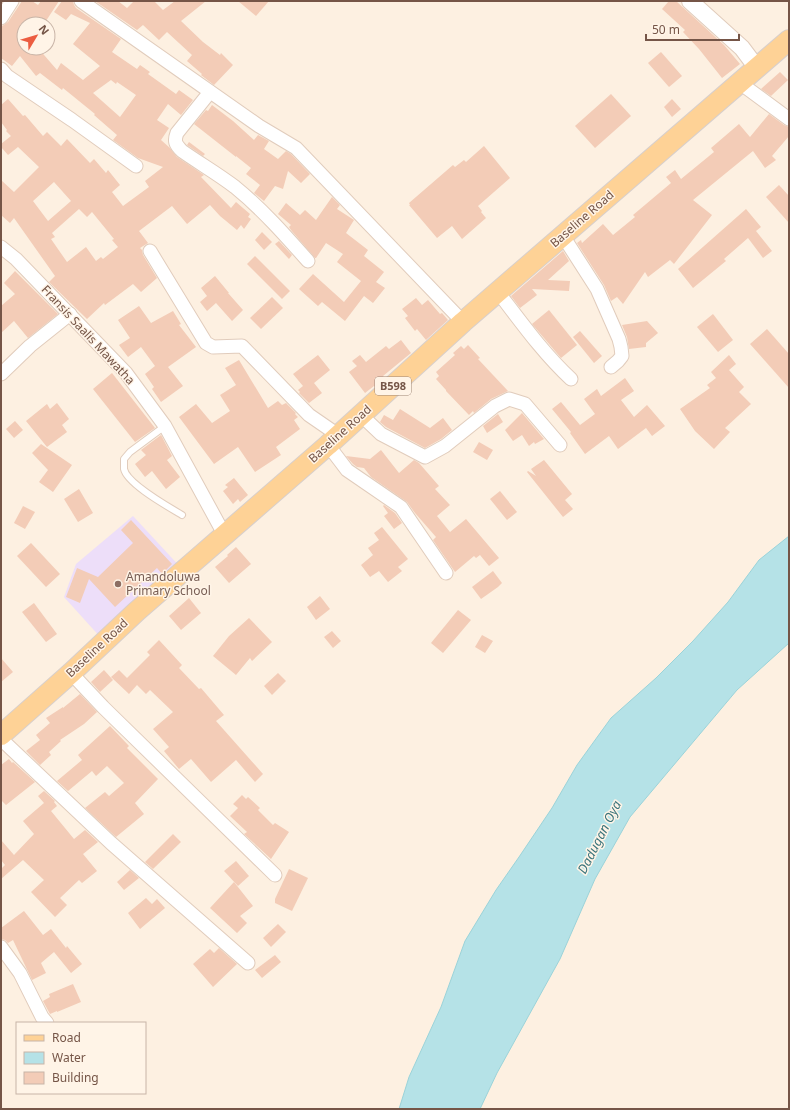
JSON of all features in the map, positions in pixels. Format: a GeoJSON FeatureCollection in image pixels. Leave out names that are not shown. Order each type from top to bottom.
{"type":"FeatureCollection","features":[{"type":"Feature","properties":{"kind":"main road","name":"Baseline Road"},"geometry":{"type":"LineString","coordinates":[[1,735],[71,673],[137,610],[333,440],[463,322],[789,40]]}},
{"type":"Feature","properties":{"kind":"street"},"geometry":{"type":"LineString","coordinates":[[1,18],[12,1]]}},
{"type":"Feature","properties":{"kind":"street"},"geometry":{"type":"LineString","coordinates":[[80,1],[259,126],[296,148],[463,322]]}},
{"type":"Feature","properties":{"kind":"street"},"geometry":{"type":"LineString","coordinates":[[690,1],[742,48],[757,68]]}},
{"type":"Feature","properties":{"kind":"street"},"geometry":{"type":"LineString","coordinates":[[1,70],[7,76],[136,166]]}},
{"type":"Feature","properties":{"kind":"street"},"geometry":{"type":"LineString","coordinates":[[740,83],[789,119]]}},
{"type":"Feature","properties":{"kind":"street"},"geometry":{"type":"LineString","coordinates":[[210,92],[177,133],[175,139],[176,145],[182,151],[233,186],[264,213],[308,261]]}},
{"type":"Feature","properties":{"kind":"street"},"geometry":{"type":"LineString","coordinates":[[563,236],[585,268],[597,289],[619,339],[622,356],[611,367]]}},
{"type":"Feature","properties":{"kind":"street","name":"Fransis Saalis Mawatha"},"geometry":{"type":"LineString","coordinates":[[1,247],[16,259],[126,373],[166,426],[224,534]]}},
{"type":"Feature","properties":{"kind":"street"},"geometry":{"type":"LineString","coordinates":[[150,251],[206,343],[214,347],[242,346],[333,440],[347,470],[401,507],[446,573]]}},
{"type":"Feature","properties":{"kind":"street"},"geometry":{"type":"LineString","coordinates":[[498,292],[557,367],[571,379]]}},
{"type":"Feature","properties":{"kind":"street"},"geometry":{"type":"LineString","coordinates":[[1,374],[30,346],[70,314]]}},
{"type":"Feature","properties":{"kind":"street"},"geometry":{"type":"LineString","coordinates":[[361,415],[381,434],[425,457],[445,446],[496,406],[509,399],[525,404],[560,445]]}},
{"type":"Feature","properties":{"kind":"street"},"geometry":{"type":"LineString","coordinates":[[71,673],[108,712],[275,875]]}},
{"type":"Feature","properties":{"kind":"street"},"geometry":{"type":"LineString","coordinates":[[1,739],[111,843],[248,963]]}},
{"type":"Feature","properties":{"kind":"street"},"geometry":{"type":"LineString","coordinates":[[1,947],[20,973],[42,1017],[46,1022]]}},
{"type":"Feature","properties":{"kind":"lane"},"geometry":{"type":"LineString","coordinates":[[166,426],[130,452],[124,459],[124,470],[129,478],[138,487],[182,516]]}},
{"type":"Feature","properties":{"kind":"shaded area","name":"Amandoluwa Primary School"},"geometry":{"type":"Polygon","coordinates":[[[133,516],[183,570],[102,639],[64,597],[76,564],[133,516]]]}},
{"type":"Feature","properties":{"kind":"water","name":"Dadugan Oya"},"geometry":{"type":"Polygon","coordinates":[[[789,536],[789,643],[737,690],[630,817],[595,879],[560,959],[497,1073],[480,1109],[399,1109],[409,1077],[441,1007],[465,941],[496,890],[552,808],[577,765],[611,718],[656,678],[693,641],[728,602],[759,560],[789,536]]]}},
{"type":"Feature","properties":{"kind":"building"},"geometry":{"type":"Polygon","coordinates":[[[22,1],[32,1],[38,5],[41,1],[59,1],[49,16],[16,16],[16,56],[20,56],[12,66],[1,58],[1,27],[8,22],[22,1]]]}},
{"type":"Feature","properties":{"kind":"building"},"geometry":{"type":"Polygon","coordinates":[[[62,1],[73,1],[76,8],[121,39],[112,52],[137,69],[140,65],[150,72],[148,74],[176,94],[179,90],[193,100],[181,115],[168,104],[157,120],[169,128],[161,140],[177,157],[204,175],[201,177],[231,208],[236,202],[250,214],[248,217],[251,219],[244,229],[241,225],[237,230],[220,216],[210,205],[187,224],[172,206],[139,231],[148,243],[140,248],[157,278],[141,292],[133,284],[105,305],[104,303],[87,319],[49,282],[55,276],[14,218],[10,223],[1,215],[1,180],[14,192],[39,167],[18,147],[8,155],[1,147],[1,144],[11,136],[1,122],[1,105],[8,99],[23,116],[25,115],[43,136],[47,132],[61,146],[67,139],[90,163],[94,159],[106,173],[108,170],[120,185],[112,192],[123,206],[149,187],[145,181],[163,167],[138,158],[113,140],[117,135],[94,115],[95,114],[63,88],[62,90],[40,73],[36,76],[20,56],[45,56],[57,70],[61,63],[83,80],[100,66],[73,44],[90,23],[71,14],[66,20],[54,12],[62,1]],[[111,80],[93,93],[120,117],[136,95],[117,82],[116,84],[111,80]],[[54,182],[33,201],[48,221],[71,201],[54,182]],[[79,209],[52,233],[55,237],[51,239],[67,262],[86,247],[96,261],[101,257],[103,259],[118,247],[112,240],[114,239],[92,212],[87,217],[79,209]]]}},
{"type":"Feature","properties":{"kind":"building"},"geometry":{"type":"Polygon","coordinates":[[[95,1],[118,1],[127,8],[134,1],[154,1],[163,10],[175,1],[206,1],[181,21],[203,42],[220,55],[221,53],[233,65],[214,85],[187,61],[192,55],[167,32],[159,40],[143,25],[137,30],[95,1]]]}},
{"type":"Feature","properties":{"kind":"building"},"geometry":{"type":"Polygon","coordinates":[[[238,1],[269,1],[256,16],[238,1]]]}},
{"type":"Feature","properties":{"kind":"building"},"geometry":{"type":"Polygon","coordinates":[[[669,1],[676,1],[724,45],[740,64],[722,78],[699,49],[683,32],[685,30],[662,9],[669,1]]]}},
{"type":"Feature","properties":{"kind":"building"},"geometry":{"type":"Polygon","coordinates":[[[661,52],[682,76],[669,87],[648,63],[661,52]]]}},
{"type":"Feature","properties":{"kind":"building"},"geometry":{"type":"Polygon","coordinates":[[[780,72],[788,80],[771,96],[761,89],[780,72]]]}},
{"type":"Feature","properties":{"kind":"building"},"geometry":{"type":"Polygon","coordinates":[[[611,94],[631,116],[595,148],[575,126],[611,94]]]}},
{"type":"Feature","properties":{"kind":"building"},"geometry":{"type":"Polygon","coordinates":[[[672,99],[681,109],[672,117],[664,107],[672,99]]]}},
{"type":"Feature","properties":{"kind":"building"},"geometry":{"type":"Polygon","coordinates":[[[212,105],[254,140],[258,135],[269,141],[264,149],[278,159],[286,151],[291,154],[310,174],[301,183],[288,171],[283,189],[275,186],[264,201],[254,193],[260,185],[246,174],[251,168],[194,124],[206,110],[208,111],[212,105]]]}},
{"type":"Feature","properties":{"kind":"building"},"geometry":{"type":"Polygon","coordinates":[[[769,114],[789,127],[789,136],[772,156],[776,160],[765,168],[753,151],[693,200],[712,215],[674,264],[670,260],[648,277],[645,272],[623,304],[617,297],[611,301],[604,285],[577,243],[581,240],[582,243],[603,224],[613,235],[635,217],[633,215],[671,183],[666,177],[675,170],[681,179],[714,152],[711,148],[739,124],[750,137],[769,114]]]}},
{"type":"Feature","properties":{"kind":"building"},"geometry":{"type":"Polygon","coordinates":[[[189,142],[205,154],[203,156],[187,145],[189,142]]]}},
{"type":"Feature","properties":{"kind":"building"},"geometry":{"type":"Polygon","coordinates":[[[484,146],[510,178],[478,206],[486,218],[462,239],[452,226],[437,238],[409,205],[409,203],[453,165],[455,167],[464,160],[466,162],[484,146]]]}},
{"type":"Feature","properties":{"kind":"building"},"geometry":{"type":"Polygon","coordinates":[[[779,185],[789,196],[789,223],[766,197],[779,185]]]}},
{"type":"Feature","properties":{"kind":"building"},"geometry":{"type":"Polygon","coordinates":[[[332,197],[340,205],[337,209],[354,220],[346,233],[368,250],[364,256],[384,272],[376,282],[385,288],[373,303],[364,296],[345,321],[322,302],[318,306],[299,289],[313,274],[344,302],[361,281],[337,262],[343,254],[326,243],[315,258],[291,230],[289,227],[291,225],[278,214],[286,203],[300,215],[305,210],[316,220],[332,197]]]}},
{"type":"Feature","properties":{"kind":"building"},"geometry":{"type":"Polygon","coordinates":[[[746,209],[761,227],[756,231],[772,251],[763,258],[748,238],[724,259],[726,261],[693,288],[678,269],[746,209]]]}},
{"type":"Feature","properties":{"kind":"building"},"geometry":{"type":"Polygon","coordinates":[[[262,232],[272,242],[264,250],[255,240],[262,232]]]}},
{"type":"Feature","properties":{"kind":"building"},"geometry":{"type":"Polygon","coordinates":[[[279,241],[292,255],[289,259],[275,244],[279,241]]]}},
{"type":"Feature","properties":{"kind":"building"},"geometry":{"type":"Polygon","coordinates":[[[563,251],[569,261],[548,280],[570,281],[569,291],[532,289],[537,295],[520,308],[511,296],[563,251]]]}},
{"type":"Feature","properties":{"kind":"building"},"geometry":{"type":"Polygon","coordinates":[[[255,256],[290,291],[282,299],[247,264],[255,256]]]}},
{"type":"Feature","properties":{"kind":"building"},"geometry":{"type":"Polygon","coordinates":[[[15,271],[58,314],[28,338],[14,321],[1,333],[1,306],[15,294],[4,283],[15,271]]]}},
{"type":"Feature","properties":{"kind":"building"},"geometry":{"type":"Polygon","coordinates":[[[215,276],[243,310],[232,321],[216,303],[207,311],[200,302],[207,296],[201,288],[215,276]]]}},
{"type":"Feature","properties":{"kind":"building"},"geometry":{"type":"Polygon","coordinates":[[[272,297],[283,308],[261,329],[250,318],[272,297]]]}},
{"type":"Feature","properties":{"kind":"building"},"geometry":{"type":"Polygon","coordinates":[[[416,298],[422,305],[428,300],[440,314],[442,313],[448,320],[426,340],[417,329],[415,331],[405,318],[408,316],[402,309],[416,298]]]}},
{"type":"Feature","properties":{"kind":"building"},"geometry":{"type":"Polygon","coordinates":[[[139,306],[151,323],[173,311],[181,324],[179,325],[196,347],[168,367],[183,386],[161,402],[152,389],[154,387],[145,374],[155,366],[141,347],[128,357],[119,345],[130,338],[118,320],[139,306]]]}},
{"type":"Feature","properties":{"kind":"building"},"geometry":{"type":"Polygon","coordinates":[[[549,310],[577,345],[561,358],[532,324],[549,310]]]}},
{"type":"Feature","properties":{"kind":"building"},"geometry":{"type":"Polygon","coordinates":[[[713,314],[733,340],[718,352],[697,327],[713,314]]]}},
{"type":"Feature","properties":{"kind":"building"},"geometry":{"type":"Polygon","coordinates":[[[647,321],[658,333],[646,343],[646,347],[629,349],[627,337],[622,325],[647,321]]]}},
{"type":"Feature","properties":{"kind":"building"},"geometry":{"type":"Polygon","coordinates":[[[767,329],[789,354],[789,388],[750,344],[767,329]]]}},
{"type":"Feature","properties":{"kind":"building"},"geometry":{"type":"Polygon","coordinates":[[[580,331],[602,356],[594,363],[573,337],[580,331]]]}},
{"type":"Feature","properties":{"kind":"building"},"geometry":{"type":"Polygon","coordinates":[[[401,340],[411,353],[383,376],[384,378],[375,387],[374,386],[365,393],[349,372],[357,366],[352,361],[360,355],[366,362],[386,346],[389,349],[401,340]]]}},
{"type":"Feature","properties":{"kind":"building"},"geometry":{"type":"Polygon","coordinates":[[[468,345],[480,358],[478,359],[508,391],[491,399],[474,413],[473,411],[469,415],[436,379],[439,376],[436,372],[455,355],[453,353],[461,346],[464,349],[468,345]]]}},
{"type":"Feature","properties":{"kind":"building"},"geometry":{"type":"Polygon","coordinates":[[[318,355],[330,370],[314,383],[322,393],[309,403],[299,393],[300,392],[298,390],[303,386],[293,374],[318,355]]]}},
{"type":"Feature","properties":{"kind":"building"},"geometry":{"type":"Polygon","coordinates":[[[729,355],[736,364],[729,370],[744,387],[739,392],[751,404],[725,428],[730,432],[714,449],[695,431],[680,409],[710,388],[707,385],[716,378],[711,372],[729,355]]]}},
{"type":"Feature","properties":{"kind":"building"},"geometry":{"type":"Polygon","coordinates":[[[239,360],[268,408],[278,401],[282,405],[286,403],[296,413],[295,414],[298,417],[294,420],[300,429],[276,447],[281,455],[255,472],[238,447],[214,464],[179,417],[196,404],[212,423],[230,411],[220,395],[236,385],[225,368],[239,360]]]}},
{"type":"Feature","properties":{"kind":"building"},"geometry":{"type":"Polygon","coordinates":[[[112,373],[155,428],[135,442],[93,389],[112,373]]]}},
{"type":"Feature","properties":{"kind":"building"},"geometry":{"type":"Polygon","coordinates":[[[625,378],[634,391],[621,400],[634,417],[647,405],[665,426],[652,436],[646,428],[618,449],[609,436],[585,454],[570,433],[571,432],[552,409],[561,402],[580,425],[595,414],[584,399],[597,389],[601,396],[625,378]]]}},
{"type":"Feature","properties":{"kind":"building"},"geometry":{"type":"Polygon","coordinates":[[[57,403],[69,419],[62,425],[67,432],[47,447],[26,421],[47,404],[50,409],[57,403]]]}},
{"type":"Feature","properties":{"kind":"building"},"geometry":{"type":"Polygon","coordinates":[[[400,409],[430,428],[443,418],[452,430],[441,439],[425,448],[386,427],[380,422],[384,415],[393,420],[400,409]]]}},
{"type":"Feature","properties":{"kind":"building"},"geometry":{"type":"Polygon","coordinates":[[[522,413],[544,439],[535,444],[534,442],[529,446],[522,435],[513,441],[505,430],[522,413]]]}},
{"type":"Feature","properties":{"kind":"building"},"geometry":{"type":"Polygon","coordinates":[[[498,414],[503,422],[487,433],[483,426],[498,414]]]}},
{"type":"Feature","properties":{"kind":"building"},"geometry":{"type":"Polygon","coordinates":[[[15,421],[23,430],[14,438],[6,429],[15,421]]]}},
{"type":"Feature","properties":{"kind":"building"},"geometry":{"type":"Polygon","coordinates":[[[161,435],[172,456],[167,460],[180,477],[166,489],[152,471],[145,477],[135,464],[146,455],[141,450],[161,435]]]}},
{"type":"Feature","properties":{"kind":"building"},"geometry":{"type":"Polygon","coordinates":[[[479,442],[493,450],[487,460],[473,452],[479,442]]]}},
{"type":"Feature","properties":{"kind":"building"},"geometry":{"type":"Polygon","coordinates":[[[41,444],[72,465],[53,492],[39,482],[48,470],[32,453],[41,444]]]}},
{"type":"Feature","properties":{"kind":"building"},"geometry":{"type":"Polygon","coordinates":[[[381,450],[399,473],[414,460],[419,463],[439,486],[435,489],[450,505],[437,516],[450,532],[466,519],[499,558],[489,566],[480,555],[476,558],[474,556],[455,572],[433,540],[436,537],[407,502],[371,477],[364,468],[357,467],[353,464],[346,456],[370,459],[381,450]]]}},
{"type":"Feature","properties":{"kind":"building"},"geometry":{"type":"Polygon","coordinates":[[[544,460],[572,494],[565,500],[573,509],[563,517],[527,472],[528,471],[536,476],[531,469],[544,460]]]}},
{"type":"Feature","properties":{"kind":"building"},"geometry":{"type":"Polygon","coordinates":[[[234,478],[248,495],[240,502],[238,499],[233,504],[223,491],[228,487],[225,485],[234,478]]]}},
{"type":"Feature","properties":{"kind":"building"},"geometry":{"type":"Polygon","coordinates":[[[79,489],[93,513],[78,522],[64,499],[79,489]]]}},
{"type":"Feature","properties":{"kind":"building"},"geometry":{"type":"Polygon","coordinates":[[[500,491],[517,512],[507,520],[490,499],[500,491]]]}},
{"type":"Feature","properties":{"kind":"building"},"geometry":{"type":"Polygon","coordinates":[[[384,505],[395,513],[402,523],[394,529],[384,516],[388,513],[383,506],[384,505]]]}},
{"type":"Feature","properties":{"kind":"building"},"geometry":{"type":"Polygon","coordinates":[[[23,506],[35,512],[25,529],[14,523],[23,506]]]}},
{"type":"Feature","properties":{"kind":"building"},"geometry":{"type":"Polygon","coordinates":[[[131,520],[172,564],[162,574],[157,568],[115,607],[89,579],[80,603],[66,597],[77,568],[98,577],[133,543],[121,530],[131,520]]]}},
{"type":"Feature","properties":{"kind":"building"},"geometry":{"type":"Polygon","coordinates":[[[382,527],[408,559],[398,567],[402,571],[388,582],[379,571],[370,577],[361,565],[373,555],[368,548],[379,540],[374,533],[382,527]]]}},
{"type":"Feature","properties":{"kind":"building"},"geometry":{"type":"Polygon","coordinates":[[[31,543],[60,574],[46,587],[17,556],[31,543]]]}},
{"type":"Feature","properties":{"kind":"building"},"geometry":{"type":"Polygon","coordinates":[[[236,547],[251,564],[229,583],[215,567],[236,547]]]}},
{"type":"Feature","properties":{"kind":"building"},"geometry":{"type":"Polygon","coordinates":[[[493,571],[502,583],[481,599],[472,587],[493,571]]]}},
{"type":"Feature","properties":{"kind":"building"},"geometry":{"type":"Polygon","coordinates":[[[320,596],[330,609],[316,620],[307,607],[320,596]]]}},
{"type":"Feature","properties":{"kind":"building"},"geometry":{"type":"Polygon","coordinates":[[[189,598],[201,613],[181,630],[169,616],[189,598]]]}},
{"type":"Feature","properties":{"kind":"building"},"geometry":{"type":"Polygon","coordinates":[[[34,603],[57,634],[46,642],[22,612],[34,603]]]}},
{"type":"Feature","properties":{"kind":"building"},"geometry":{"type":"Polygon","coordinates":[[[458,610],[471,620],[443,653],[431,643],[458,610]]]}},
{"type":"Feature","properties":{"kind":"building"},"geometry":{"type":"Polygon","coordinates":[[[249,618],[272,642],[252,661],[250,658],[236,675],[213,656],[229,636],[249,618]]]}},
{"type":"Feature","properties":{"kind":"building"},"geometry":{"type":"Polygon","coordinates":[[[332,631],[341,641],[333,648],[324,637],[332,631]]]}},
{"type":"Feature","properties":{"kind":"building"},"geometry":{"type":"Polygon","coordinates":[[[482,635],[493,641],[485,653],[475,647],[482,635]]]}},
{"type":"Feature","properties":{"kind":"building"},"geometry":{"type":"Polygon","coordinates":[[[159,640],[182,665],[179,668],[199,689],[201,688],[224,715],[216,721],[263,774],[255,782],[236,760],[211,782],[191,759],[179,769],[164,751],[169,747],[153,729],[173,712],[150,690],[146,694],[137,685],[129,694],[111,677],[119,670],[127,678],[150,655],[147,652],[159,640]]]}},
{"type":"Feature","properties":{"kind":"building"},"geometry":{"type":"Polygon","coordinates":[[[1,658],[13,672],[1,682],[1,658]]]}},
{"type":"Feature","properties":{"kind":"building"},"geometry":{"type":"Polygon","coordinates":[[[104,670],[113,680],[100,692],[91,682],[104,670]]]}},
{"type":"Feature","properties":{"kind":"building"},"geometry":{"type":"Polygon","coordinates":[[[278,673],[286,681],[272,695],[264,686],[278,673]]]}},
{"type":"Feature","properties":{"kind":"building"},"geometry":{"type":"Polygon","coordinates":[[[80,694],[97,712],[84,724],[60,740],[61,741],[49,752],[51,755],[40,765],[26,751],[40,740],[36,735],[50,723],[46,718],[63,708],[80,694]]]}},
{"type":"Feature","properties":{"kind":"building"},"geometry":{"type":"Polygon","coordinates":[[[110,726],[129,746],[127,748],[158,779],[135,803],[144,814],[116,837],[85,808],[105,792],[109,796],[124,783],[107,766],[96,776],[92,771],[68,791],[57,781],[82,760],[78,755],[110,726]]]}},
{"type":"Feature","properties":{"kind":"building"},"geometry":{"type":"Polygon","coordinates":[[[9,759],[35,782],[6,805],[1,800],[1,765],[9,759]]]}},
{"type":"Feature","properties":{"kind":"building"},"geometry":{"type":"Polygon","coordinates":[[[44,791],[55,801],[54,802],[57,806],[51,811],[74,839],[85,830],[98,842],[83,854],[97,871],[82,883],[79,880],[60,898],[67,905],[55,917],[31,892],[44,880],[23,860],[1,879],[1,869],[5,865],[1,860],[1,840],[14,855],[34,834],[23,821],[44,803],[38,796],[44,791]]]}},
{"type":"Feature","properties":{"kind":"building"},"geometry":{"type":"Polygon","coordinates":[[[242,795],[246,799],[248,797],[260,808],[258,810],[273,825],[275,823],[289,832],[271,859],[244,834],[247,832],[230,816],[238,808],[233,804],[242,795]]]}},
{"type":"Feature","properties":{"kind":"building"},"geometry":{"type":"Polygon","coordinates":[[[173,834],[181,842],[153,869],[145,862],[173,834]]]}},
{"type":"Feature","properties":{"kind":"building"},"geometry":{"type":"Polygon","coordinates":[[[236,861],[249,876],[238,886],[224,871],[236,861]]]}},
{"type":"Feature","properties":{"kind":"building"},"geometry":{"type":"Polygon","coordinates":[[[289,869],[308,878],[292,911],[275,903],[275,899],[289,869]]]}},
{"type":"Feature","properties":{"kind":"building"},"geometry":{"type":"Polygon","coordinates":[[[130,870],[139,878],[124,890],[117,882],[130,870]]]}},
{"type":"Feature","properties":{"kind":"building"},"geometry":{"type":"Polygon","coordinates":[[[234,882],[253,906],[240,916],[247,923],[237,933],[210,908],[234,882]]]}},
{"type":"Feature","properties":{"kind":"building"},"geometry":{"type":"Polygon","coordinates":[[[146,898],[152,904],[157,899],[165,908],[140,929],[128,913],[146,898]]]}},
{"type":"Feature","properties":{"kind":"building"},"geometry":{"type":"Polygon","coordinates":[[[24,911],[43,935],[51,929],[66,948],[67,946],[82,964],[71,973],[54,952],[41,963],[46,973],[32,980],[13,940],[8,943],[1,939],[1,928],[24,911]]]}},
{"type":"Feature","properties":{"kind":"building"},"geometry":{"type":"Polygon","coordinates":[[[278,924],[286,932],[271,947],[263,938],[278,924]]]}},
{"type":"Feature","properties":{"kind":"building"},"geometry":{"type":"Polygon","coordinates":[[[219,948],[237,964],[213,987],[193,964],[210,949],[214,953],[219,948]]]}},
{"type":"Feature","properties":{"kind":"building"},"geometry":{"type":"Polygon","coordinates":[[[275,955],[281,962],[262,978],[255,970],[275,955]]]}},
{"type":"Feature","properties":{"kind":"building"},"geometry":{"type":"Polygon","coordinates":[[[73,984],[81,1002],[50,1014],[43,1001],[50,997],[49,994],[73,984]]]}},
{"type":"Feature","properties":{"kind":"place","name":"Amandoluwa Primary School"},"geometry":{"type":"Point","coordinates":[118,584]}}]}
